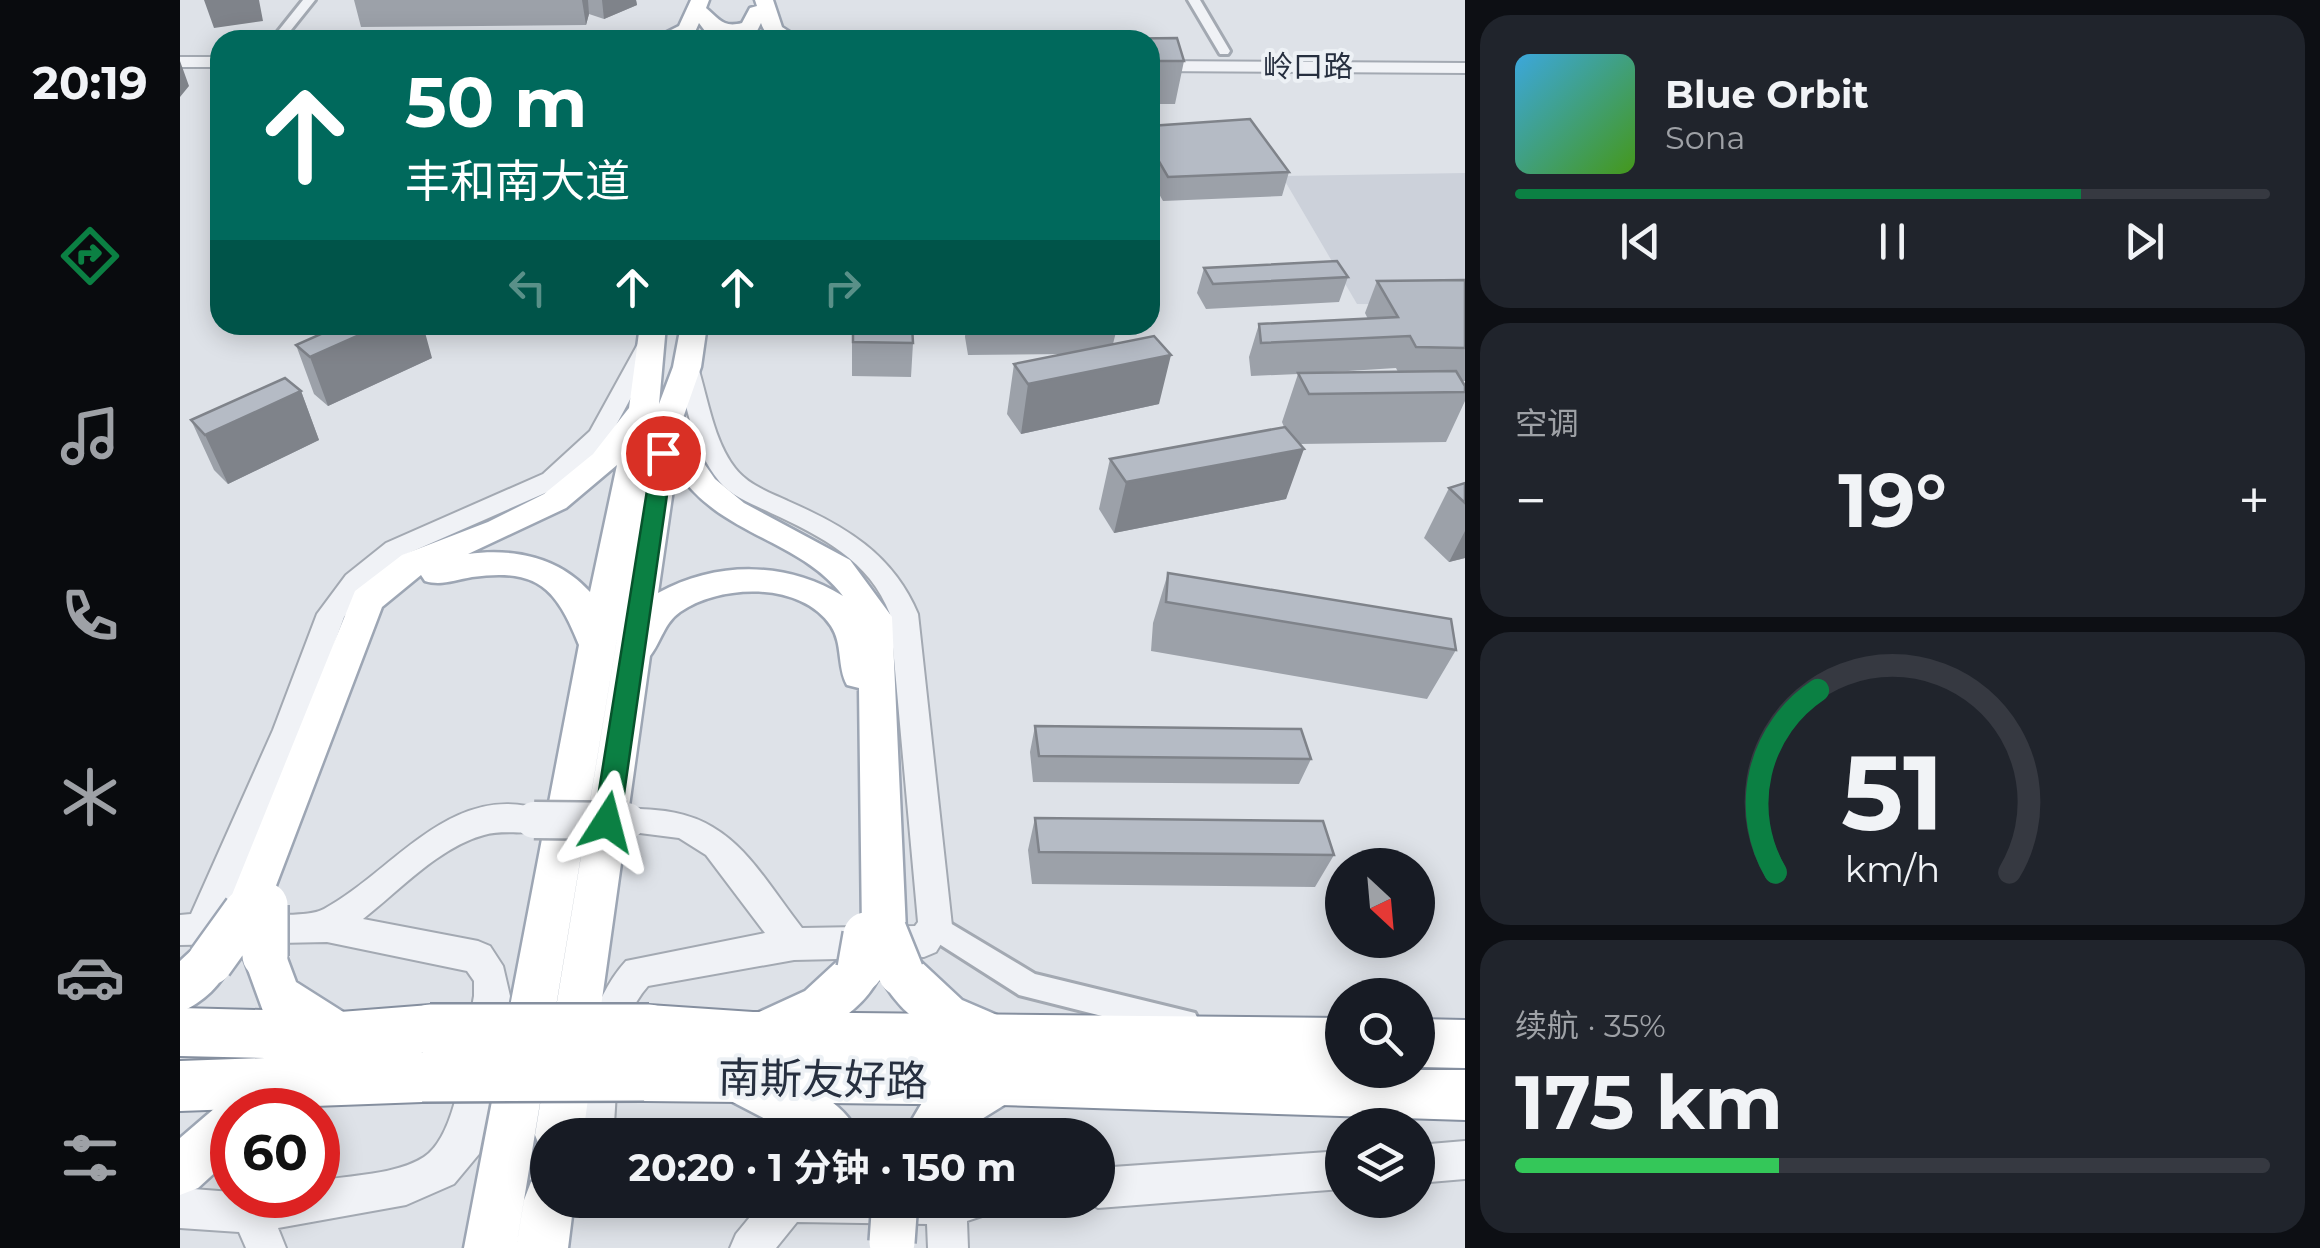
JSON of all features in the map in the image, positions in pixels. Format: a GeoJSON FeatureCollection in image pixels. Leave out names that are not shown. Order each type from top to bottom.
{"type":"FeatureCollection","features":[{"type":"Feature","properties":{"kind":"highway","name":"南斯友好路"},"geometry":{"type":"LineString","coordinates":[[180,1032],[340,1036],[426,1053],[647,1052],[746,1058],[998,1058],[1257,1040],[1325,1042]]}},
{"type":"Feature","properties":{"kind":"highway"},"geometry":{"type":"LineString","coordinates":[[1435,1043],[1465,1044]]}},
{"type":"Feature","properties":{"kind":"highway","name":"南斯友好路"},"geometry":{"type":"LineString","coordinates":[[180,1086],[310,1082],[426,1053]]}},
{"type":"Feature","properties":{"kind":"highway","name":"南斯友好路"},"geometry":{"type":"LineString","coordinates":[[998,1058],[1465,1095]]}},
{"type":"Feature","properties":{"kind":"main road"},"geometry":{"type":"LineString","coordinates":[[742,30],[750,27],[760,4]]}},
{"type":"Feature","properties":{"kind":"main road"},"geometry":{"type":"LineString","coordinates":[[754,30],[760,4]]}},
{"type":"Feature","properties":{"kind":"main road"},"geometry":{"type":"LineString","coordinates":[[760,4],[773,30]]}},
{"type":"Feature","properties":{"kind":"main road"},"geometry":{"type":"LineString","coordinates":[[705,17],[737,30]]}},
{"type":"Feature","properties":{"kind":"main road"},"geometry":{"type":"LineString","coordinates":[[490,1248],[614,656],[656,412],[652,335]]}},
{"type":"Feature","properties":{"kind":"main road"},"geometry":{"type":"LineString","coordinates":[[340,1036],[279,996],[255,908],[367,600],[414,563],[499,530],[555,501],[656,412],[686,367],[692,335]]}},
{"type":"Feature","properties":{"kind":"main road"},"geometry":{"type":"LineString","coordinates":[[656,412],[703,485],[736,514],[833,564],[858,589],[876,617],[878,952],[838,997],[746,1058],[814,1118]]}},
{"type":"Feature","properties":{"kind":"main road"},"geometry":{"type":"LineString","coordinates":[[193,953],[255,908],[359,644],[385,605],[438,573],[472,563],[511,562],[554,578],[580,602],[614,656],[561,1118]]}},
{"type":"Feature","properties":{"kind":"main road"},"geometry":{"type":"LineString","coordinates":[[614,656],[669,602],[708,584],[759,580],[795,588],[832,605],[852,630],[860,656],[878,952],[928,1007],[998,1058],[940,1118]]}},
{"type":"Feature","properties":{"kind":"main road"},"geometry":{"type":"LineString","coordinates":[[298,1088],[310,1082]]}},
{"type":"Feature","properties":{"kind":"main road"},"geometry":{"type":"LineString","coordinates":[[180,1170],[210,1144]]}},
{"type":"Feature","properties":{"kind":"main road"},"geometry":{"type":"LineString","coordinates":[[542,1248],[546,1218]]}},
{"type":"Feature","properties":{"kind":"street"},"geometry":{"type":"LineString","coordinates":[[285,30],[309,0]]}},
{"type":"Feature","properties":{"kind":"street"},"geometry":{"type":"LineString","coordinates":[[1194,0],[1224,52]]}},
{"type":"Feature","properties":{"kind":"street"},"geometry":{"type":"LineString","coordinates":[[180,46],[210,46]]}},
{"type":"Feature","properties":{"kind":"street","name":"岭口路"},"geometry":{"type":"LineString","coordinates":[[1160,51],[1465,52]]}},
{"type":"Feature","properties":{"kind":"street"},"geometry":{"type":"LineString","coordinates":[[180,62],[210,62]]}},
{"type":"Feature","properties":{"kind":"street","name":"岭口路"},"geometry":{"type":"LineString","coordinates":[[1160,66],[1465,68]]}},
{"type":"Feature","properties":{"kind":"street"},"geometry":{"type":"LineString","coordinates":[[193,953],[288,730],[331,614],[356,582],[395,548],[552,480],[600,435],[651,335]]}},
{"type":"Feature","properties":{"kind":"street"},"geometry":{"type":"LineString","coordinates":[[597,1118],[608,1012],[620,989],[638,972],[794,944],[924,942],[935,926],[899,595],[881,568],[820,525],[742,490],[732,480],[712,446],[686,367]]}},
{"type":"Feature","properties":{"kind":"street"},"geometry":{"type":"LineString","coordinates":[[327,927],[449,834],[488,820],[626,821],[685,825],[717,846],[794,944]]}},
{"type":"Feature","properties":{"kind":"street"},"geometry":{"type":"LineString","coordinates":[[935,926],[1029,986],[1257,1040]]}},
{"type":"Feature","properties":{"kind":"street"},"geometry":{"type":"LineString","coordinates":[[180,1208],[259,1231],[440,1170],[464,1140],[492,996],[491,977],[478,958],[327,927],[193,953]]}},
{"type":"Feature","properties":{"kind":"street"},"geometry":{"type":"LineString","coordinates":[[1435,1163],[1465,1160]]}},
{"type":"Feature","properties":{"kind":"street"},"geometry":{"type":"LineString","coordinates":[[1115,1187],[1325,1171]]}},
{"type":"Feature","properties":{"kind":"street"},"geometry":{"type":"LineString","coordinates":[[750,1248],[772,1218]]}},
{"type":"Feature","properties":{"kind":"street"},"geometry":{"type":"LineString","coordinates":[[948,1248],[956,1218]]}},
{"type":"Feature","properties":{"kind":"shaded area"},"geometry":{"type":"Polygon","coordinates":[[[1465,173],[1465,305],[1357,304],[1282,176],[1465,173]]]}},
{"type":"Feature","properties":{"kind":"building"},"geometry":{"type":"Polygon","coordinates":[[[1160,38],[1177,38],[1184,61],[1160,61],[1160,38]]]}},
{"type":"Feature","properties":{"kind":"building"},"geometry":{"type":"Polygon","coordinates":[[[1250,119],[1289,172],[1168,177],[1160,163],[1160,125],[1250,119]]]}},
{"type":"Feature","properties":{"kind":"building"},"geometry":{"type":"Polygon","coordinates":[[[1337,261],[1348,277],[1213,284],[1204,268],[1337,261]]]}},
{"type":"Feature","properties":{"kind":"building"},"geometry":{"type":"Polygon","coordinates":[[[1465,280],[1465,348],[1416,347],[1410,336],[1261,343],[1259,324],[1398,317],[1377,281],[1465,280]]]}},
{"type":"Feature","properties":{"kind":"building"},"geometry":{"type":"Polygon","coordinates":[[[318,335],[360,335],[310,357],[296,345],[318,335]]]}},
{"type":"Feature","properties":{"kind":"building"},"geometry":{"type":"Polygon","coordinates":[[[853,335],[913,335],[913,343],[853,342],[853,335]]]}},
{"type":"Feature","properties":{"kind":"building"},"geometry":{"type":"Polygon","coordinates":[[[1154,336],[1171,355],[1028,384],[1014,364],[1154,336]]]}},
{"type":"Feature","properties":{"kind":"building"},"geometry":{"type":"Polygon","coordinates":[[[1456,371],[1465,392],[1309,394],[1298,373],[1456,371]]]}},
{"type":"Feature","properties":{"kind":"building"},"geometry":{"type":"Polygon","coordinates":[[[285,378],[301,391],[205,435],[191,420],[285,378]]]}},
{"type":"Feature","properties":{"kind":"building"},"geometry":{"type":"Polygon","coordinates":[[[1285,427],[1304,449],[1126,482],[1110,459],[1285,427]]]}},
{"type":"Feature","properties":{"kind":"building"},"geometry":{"type":"Polygon","coordinates":[[[1465,483],[1465,503],[1449,488],[1465,483]]]}},
{"type":"Feature","properties":{"kind":"building"},"geometry":{"type":"Polygon","coordinates":[[[1168,573],[1451,619],[1456,650],[1166,602],[1168,573]]]}},
{"type":"Feature","properties":{"kind":"building"},"geometry":{"type":"Polygon","coordinates":[[[1035,726],[1301,729],[1311,759],[1039,756],[1035,726]]]}},
{"type":"Feature","properties":{"kind":"building"},"geometry":{"type":"Polygon","coordinates":[[[1035,818],[1323,821],[1332,848],[1325,848],[1325,855],[1039,852],[1035,818]]]}},
{"type":"Feature","properties":{"kind":"route"},"geometry":{"type":"LineString","coordinates":[[607,822],[663,453]]}}]}
